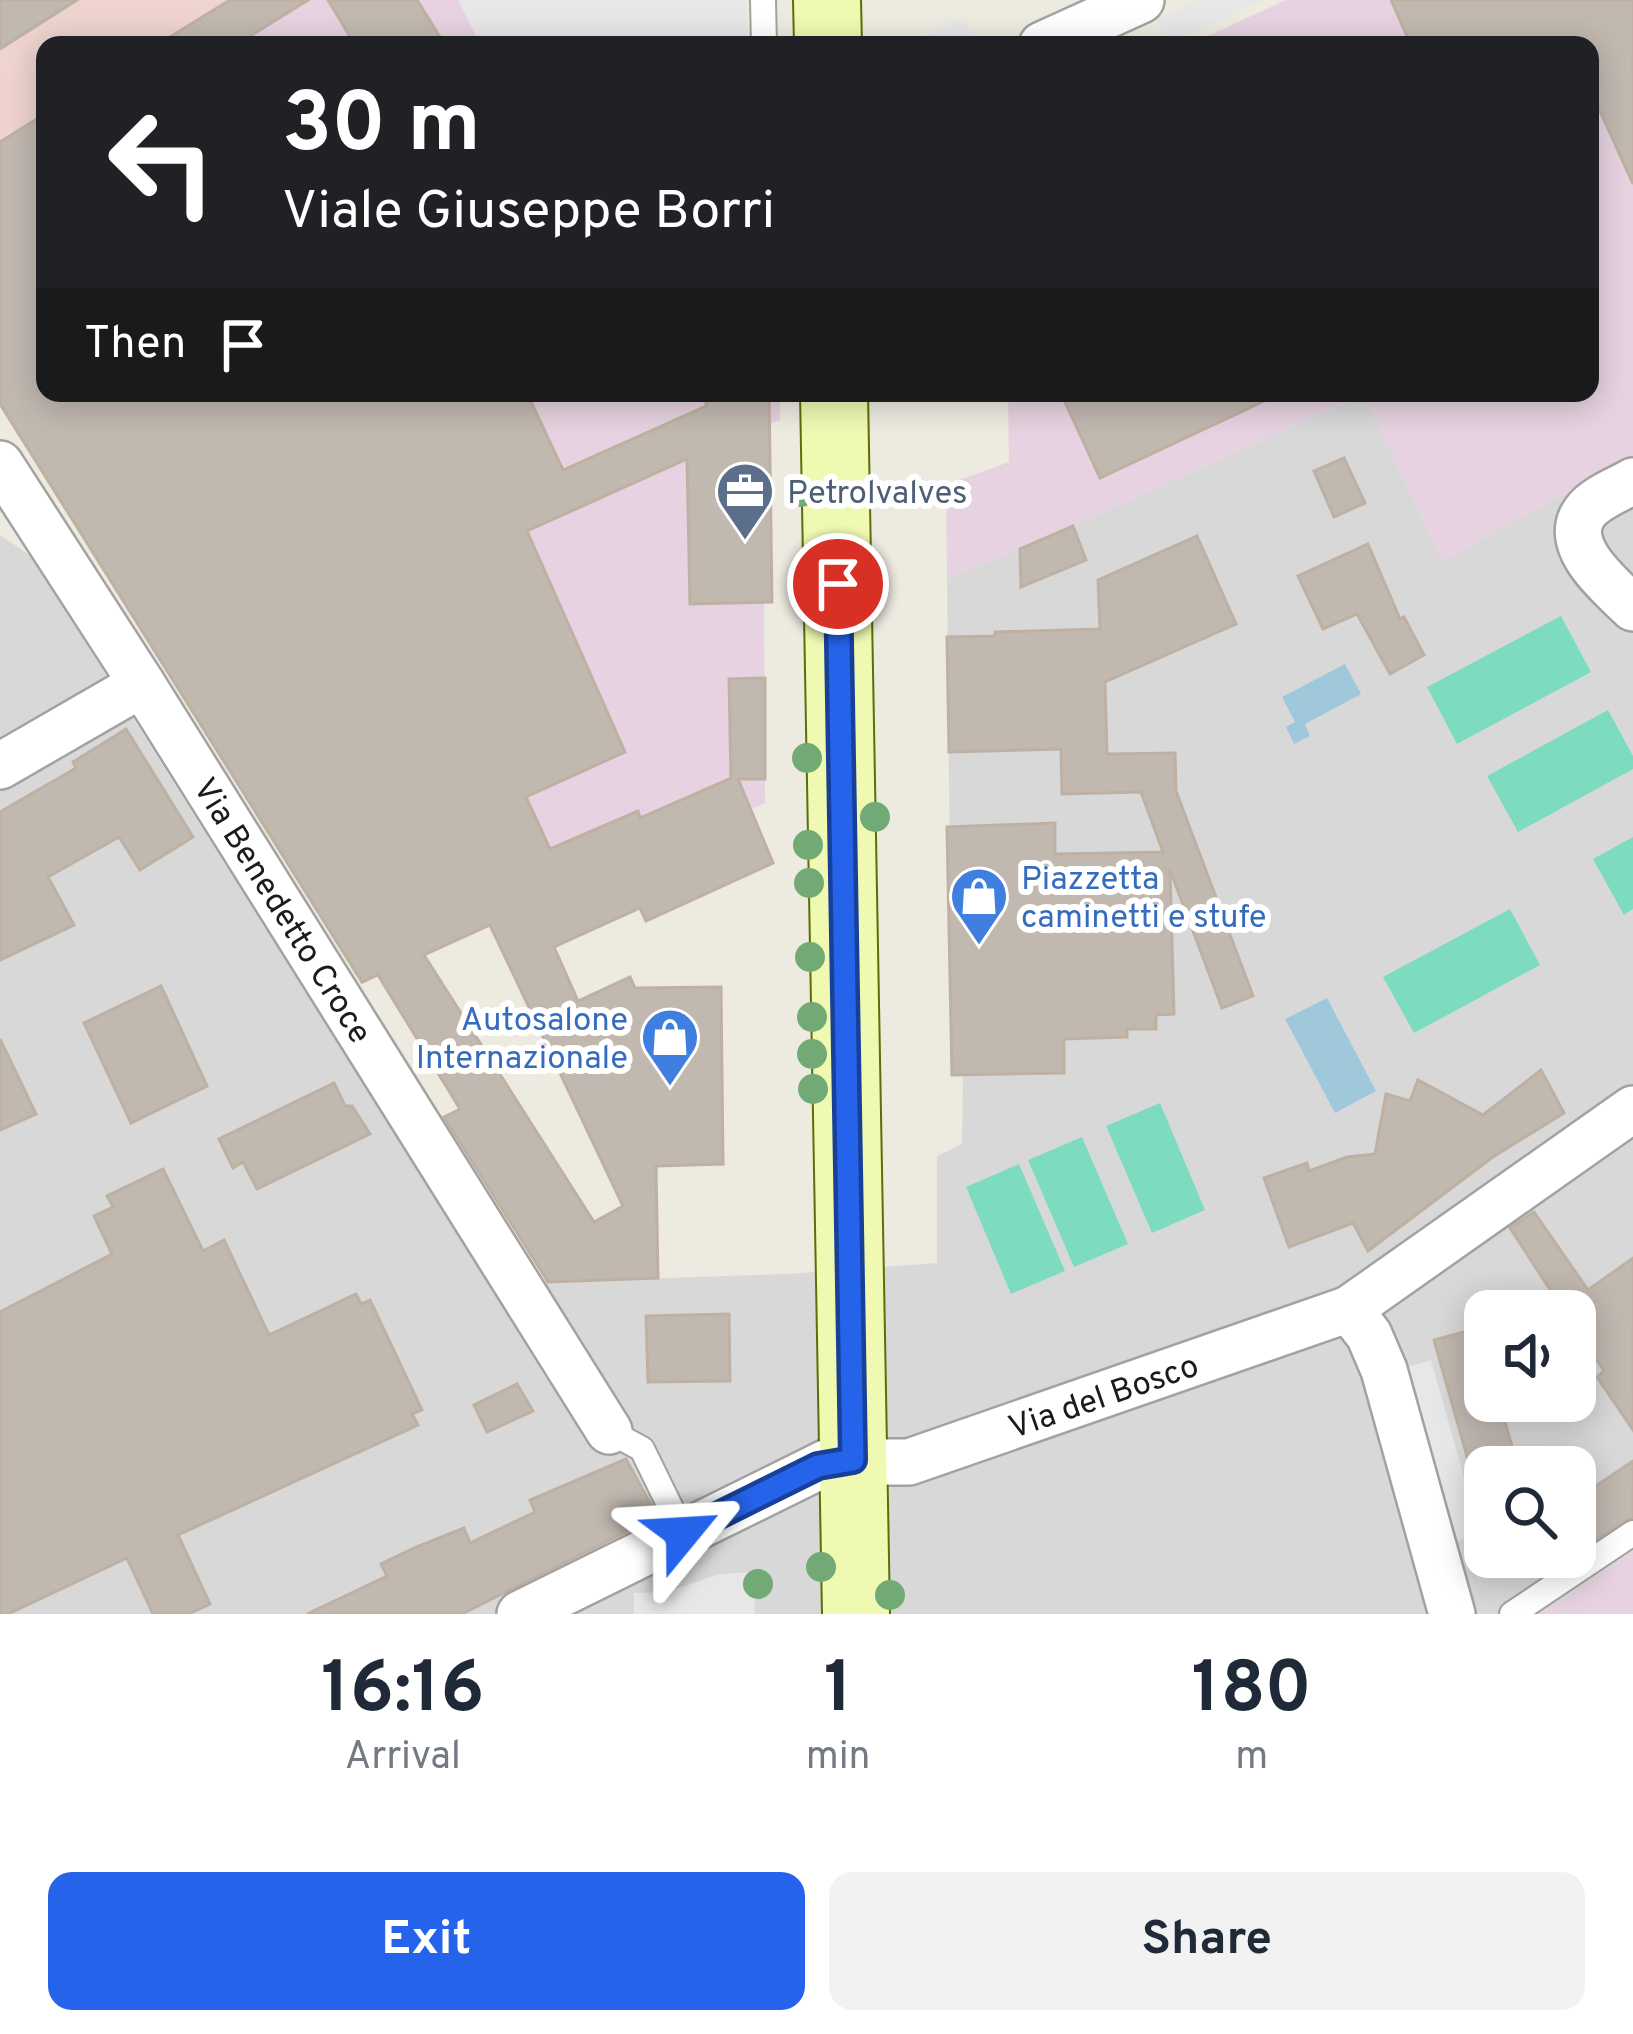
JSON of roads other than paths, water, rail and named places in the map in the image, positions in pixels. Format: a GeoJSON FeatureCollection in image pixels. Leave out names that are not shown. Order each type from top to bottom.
{"type":"FeatureCollection","features":[{"type":"Feature","properties":{"kind":"main road"},"geometry":{"type":"LineString","coordinates":[[827,0],[828,36]]}},
{"type":"Feature","properties":{"kind":"main road"},"geometry":{"type":"LineString","coordinates":[[834,402],[856,1614]]}},
{"type":"Feature","properties":{"kind":"street"},"geometry":{"type":"LineString","coordinates":[[1062,36],[1141,0]]}},
{"type":"Feature","properties":{"kind":"street","name":"Via Benedetto Croce"},"geometry":{"type":"LineString","coordinates":[[0,464],[609,1431]]}},
{"type":"Feature","properties":{"kind":"street"},"geometry":{"type":"LineString","coordinates":[[1633,481],[1591,506],[1579,531],[1590,563],[1633,608]]}},
{"type":"Feature","properties":{"kind":"street"},"geometry":{"type":"LineString","coordinates":[[0,766],[142,684]]}},
{"type":"Feature","properties":{"kind":"street","name":"Via del Bosco"},"geometry":{"type":"LineString","coordinates":[[520,1614],[818,1466],[853,1460],[909,1462],[1349,1309],[1633,1108]]}},
{"type":"Feature","properties":{"kind":"street"},"geometry":{"type":"LineString","coordinates":[[1349,1309],[1369,1334],[1384,1370],[1452,1614]]}},
{"type":"Feature","properties":{"kind":"lane"},"geometry":{"type":"LineString","coordinates":[[763,0],[764,36]]}},
{"type":"Feature","properties":{"kind":"lane","name":"Via Benedetto Croce"},"geometry":{"type":"LineString","coordinates":[[609,1431],[642,1449],[683,1533]]}},
{"type":"Feature","properties":{"kind":"lane"},"geometry":{"type":"LineString","coordinates":[[1512,1614],[1633,1533]]}},
{"type":"Feature","properties":{"kind":"water"},"geometry":{"type":"Polygon","coordinates":[[[1345,664],[1361,694],[1305,724],[1310,736],[1294,744],[1286,727],[1295,722],[1282,697],[1345,664]]]}},
{"type":"Feature","properties":{"kind":"water"},"geometry":{"type":"Polygon","coordinates":[[[1327,998],[1376,1091],[1335,1113],[1285,1019],[1327,998]]]}},
{"type":"Feature","properties":{"kind":"place","name":"Petrolvalves"},"geometry":{"type":"Point","coordinates":[745,542]}},
{"type":"Feature","properties":{"kind":"place","name":"Piazzetta caminetti e stufe"},"geometry":{"type":"Point","coordinates":[979,947]}},
{"type":"Feature","properties":{"kind":"place","name":"Autosalone Internazionale"},"geometry":{"type":"Point","coordinates":[670,1088]}}]}
